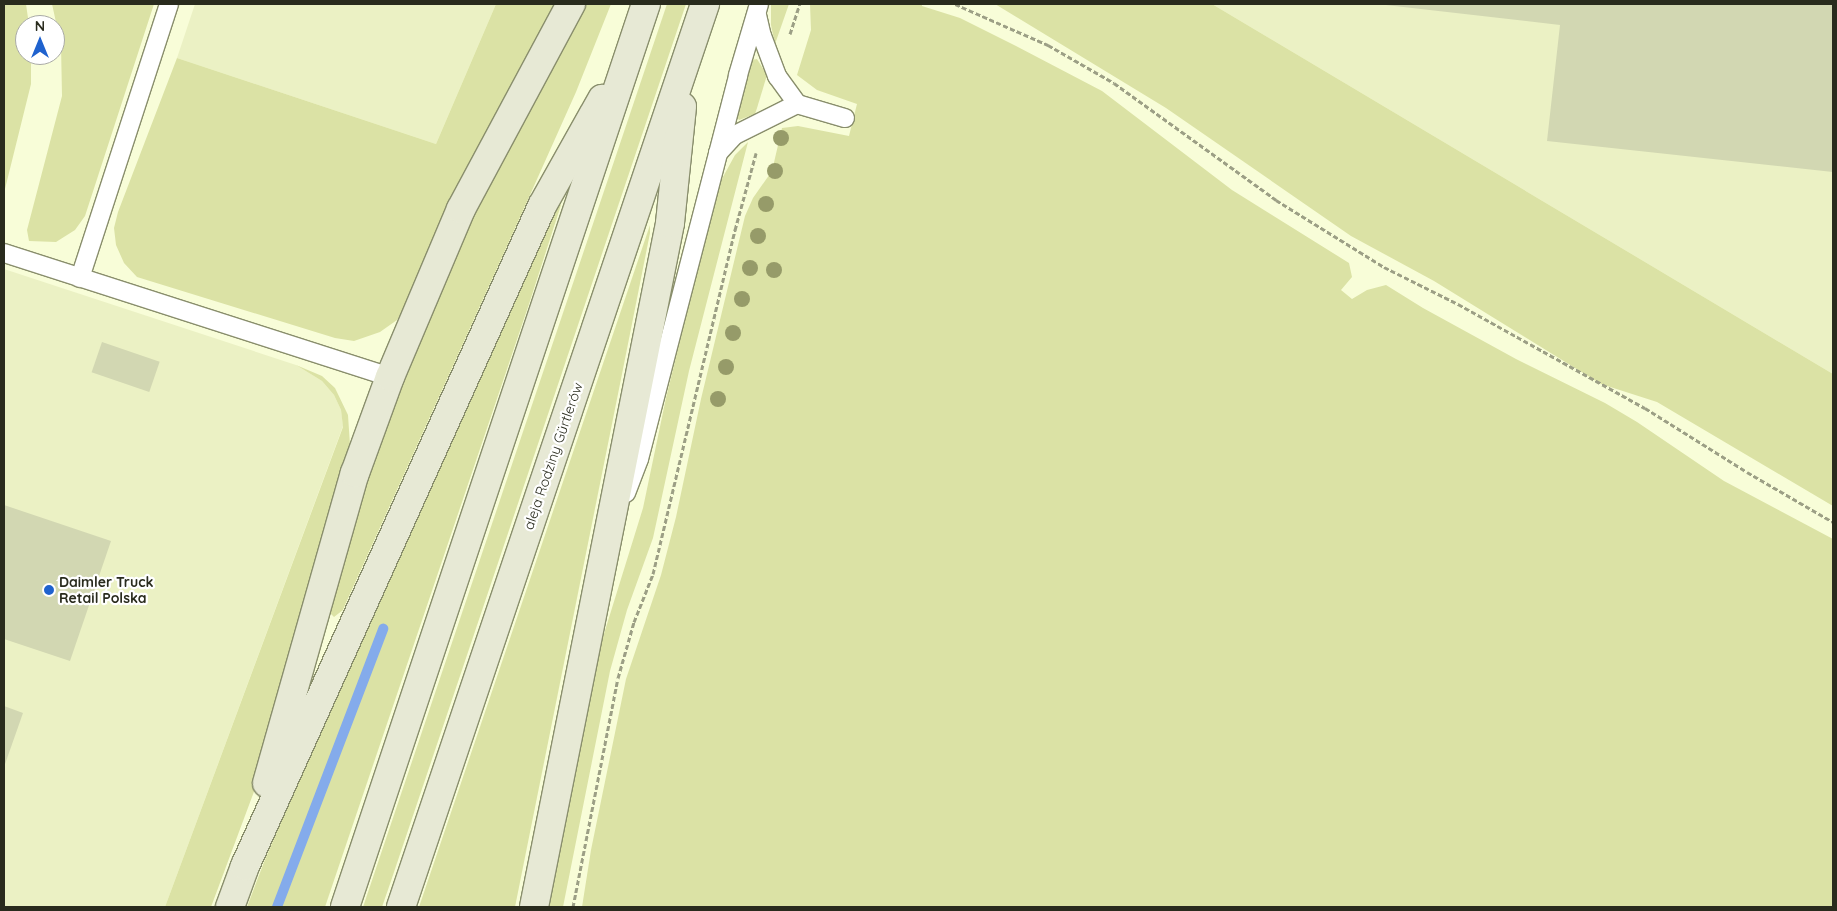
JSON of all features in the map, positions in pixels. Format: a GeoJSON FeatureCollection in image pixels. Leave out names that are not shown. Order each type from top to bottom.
{"type":"FeatureCollection","features":[{"type":"Feature","properties":{"kind":"main road"},"geometry":{"type":"LineString","coordinates":[[245,866],[355,473],[390,377],[460,209],[572,4]]}},
{"type":"Feature","properties":{"kind":"main road"},"geometry":{"type":"LineString","coordinates":[[344,907],[646,4]]}},
{"type":"Feature","properties":{"kind":"main road","name":"aleja Rodziny Gürtlerów"},"geometry":{"type":"LineString","coordinates":[[401,907],[704,4]]}},
{"type":"Feature","properties":{"kind":"main road"},"geometry":{"type":"LineString","coordinates":[[230,907],[245,866],[542,206],[632,46]]}},
{"type":"Feature","properties":{"kind":"main road"},"geometry":{"type":"LineString","coordinates":[[534,907],[670,223],[687,55]]}},
{"type":"Feature","properties":{"kind":"lane"},"geometry":{"type":"LineString","coordinates":[[80,278],[169,4]]}},
{"type":"Feature","properties":{"kind":"lane"},"geometry":{"type":"LineString","coordinates":[[758,8],[762,36],[777,76],[797,104],[845,118]]}},
{"type":"Feature","properties":{"kind":"lane"},"geometry":{"type":"LineString","coordinates":[[605,549],[639,459],[717,154],[758,8]]}},
{"type":"Feature","properties":{"kind":"lane"},"geometry":{"type":"LineString","coordinates":[[717,154],[735,135],[797,104]]}},
{"type":"Feature","properties":{"kind":"lane"},"geometry":{"type":"LineString","coordinates":[[4,253],[390,377]]}},
{"type":"Feature","properties":{"kind":"path"},"geometry":{"type":"LineString","coordinates":[[777,76],[800,4]]}},
{"type":"Feature","properties":{"kind":"path"},"geometry":{"type":"LineString","coordinates":[[954,4],[1048,45],[1114,83],[1276,200],[1384,267],[1458,304],[1638,404],[1747,472],[1833,522]]}},
{"type":"Feature","properties":{"kind":"path"},"geometry":{"type":"LineString","coordinates":[[573,907],[618,678],[634,622],[655,565],[735,230],[766,119]]}},
{"type":"Feature","properties":{"kind":"shaded area"},"geometry":{"type":"Polygon","coordinates":[[[4,4],[26,4],[28,15],[15,15],[15,65],[31,65],[31,84],[4,193],[4,4]]]}},
{"type":"Feature","properties":{"kind":"shaded area"},"geometry":{"type":"Polygon","coordinates":[[[52,4],[154,4],[85,216],[75,230],[56,242],[29,241],[27,230],[62,96],[61,65],[65,65],[65,15],[54,15],[52,4]]]}},
{"type":"Feature","properties":{"kind":"shaded area"},"geometry":{"type":"Polygon","coordinates":[[[195,4],[496,4],[436,144],[177,58],[195,4]]]}},
{"type":"Feature","properties":{"kind":"shaded area"},"geometry":{"type":"Polygon","coordinates":[[[496,4],[559,4],[407,306],[397,320],[380,332],[354,341],[335,338],[137,277],[124,263],[116,245],[114,228],[118,212],[177,58],[436,144],[496,4]]]}},
{"type":"Feature","properties":{"kind":"shaded area"},"geometry":{"type":"Polygon","coordinates":[[[587,4],[611,4],[576,92],[343,610],[334,617],[330,613],[331,608],[367,474],[456,254],[481,201],[587,4]]]}},
{"type":"Feature","properties":{"kind":"shaded area"},"geometry":{"type":"Polygon","coordinates":[[[667,4],[686,4],[382,907],[363,907],[667,4]]]}},
{"type":"Feature","properties":{"kind":"shaded area"},"geometry":{"type":"Polygon","coordinates":[[[771,4],[789,4],[775,44],[771,25],[771,4]]]}},
{"type":"Feature","properties":{"kind":"shaded area"},"geometry":{"type":"Polygon","coordinates":[[[810,4],[922,4],[922,6],[960,18],[1016,46],[1102,91],[1232,190],[1349,263],[1352,277],[1341,290],[1352,299],[1367,290],[1386,285],[1423,308],[1516,359],[1605,403],[1637,422],[1724,481],[1833,539],[1833,907],[582,907],[591,850],[626,679],[661,575],[676,517],[701,399],[745,216],[753,198],[772,171],[782,128],[798,126],[849,136],[857,104],[817,90],[797,75],[811,30],[810,4]]]}},
{"type":"Feature","properties":{"kind":"shaded area"},"geometry":{"type":"Polygon","coordinates":[[[995,4],[1212,4],[1833,374],[1833,506],[1657,402],[1601,384],[1434,281],[1351,236],[1166,108],[995,4]]]}},
{"type":"Feature","properties":{"kind":"shaded area"},"geometry":{"type":"Polygon","coordinates":[[[1212,4],[1833,4],[1833,374],[1212,4]]]}},
{"type":"Feature","properties":{"kind":"shaded area"},"geometry":{"type":"Polygon","coordinates":[[[757,59],[767,75],[755,114],[739,120],[736,115],[751,60],[757,59]]]}},
{"type":"Feature","properties":{"kind":"shaded area"},"geometry":{"type":"Polygon","coordinates":[[[748,142],[689,371],[653,538],[627,610],[610,671],[563,907],[547,907],[594,666],[643,508],[666,398],[718,186],[735,155],[748,142]]]}},
{"type":"Feature","properties":{"kind":"shaded area"},"geometry":{"type":"Polygon","coordinates":[[[559,204],[561,205],[529,304],[325,907],[247,907],[264,862],[311,753],[559,204]]]}},
{"type":"Feature","properties":{"kind":"shaded area"},"geometry":{"type":"Polygon","coordinates":[[[650,225],[650,233],[515,907],[419,907],[650,225]]]}},
{"type":"Feature","properties":{"kind":"shaded area"},"geometry":{"type":"Polygon","coordinates":[[[4,269],[296,365],[322,381],[334,395],[341,410],[343,426],[165,907],[4,907],[4,269]]]}},
{"type":"Feature","properties":{"kind":"shaded area"},"geometry":{"type":"Polygon","coordinates":[[[296,365],[322,376],[335,388],[348,415],[350,445],[258,781],[211,907],[165,907],[343,427],[341,410],[334,395],[322,381],[296,365]]]}},
{"type":"Feature","properties":{"kind":"building"},"geometry":{"type":"Polygon","coordinates":[[[1377,4],[1833,4],[1833,172],[1547,141],[1560,25],[1377,4]]]}},
{"type":"Feature","properties":{"kind":"building"},"geometry":{"type":"Polygon","coordinates":[[[102,342],[160,362],[149,392],[92,372],[102,342]]]}},
{"type":"Feature","properties":{"kind":"building","name":"Daimler Truck Retail Polska"},"geometry":{"type":"Polygon","coordinates":[[[4,505],[111,541],[70,661],[4,639],[4,505]]]}},
{"type":"Feature","properties":{"kind":"building"},"geometry":{"type":"Polygon","coordinates":[[[4,706],[23,713],[4,767],[4,706]]]}},
{"type":"Feature","properties":{"kind":"waterway"},"geometry":{"type":"LineString","coordinates":[[277,907],[383,629]]}},
{"type":"Feature","properties":{"kind":"place","name":"Daimler Truck Retail Polska"},"geometry":{"type":"Point","coordinates":[49,590]}}]}
